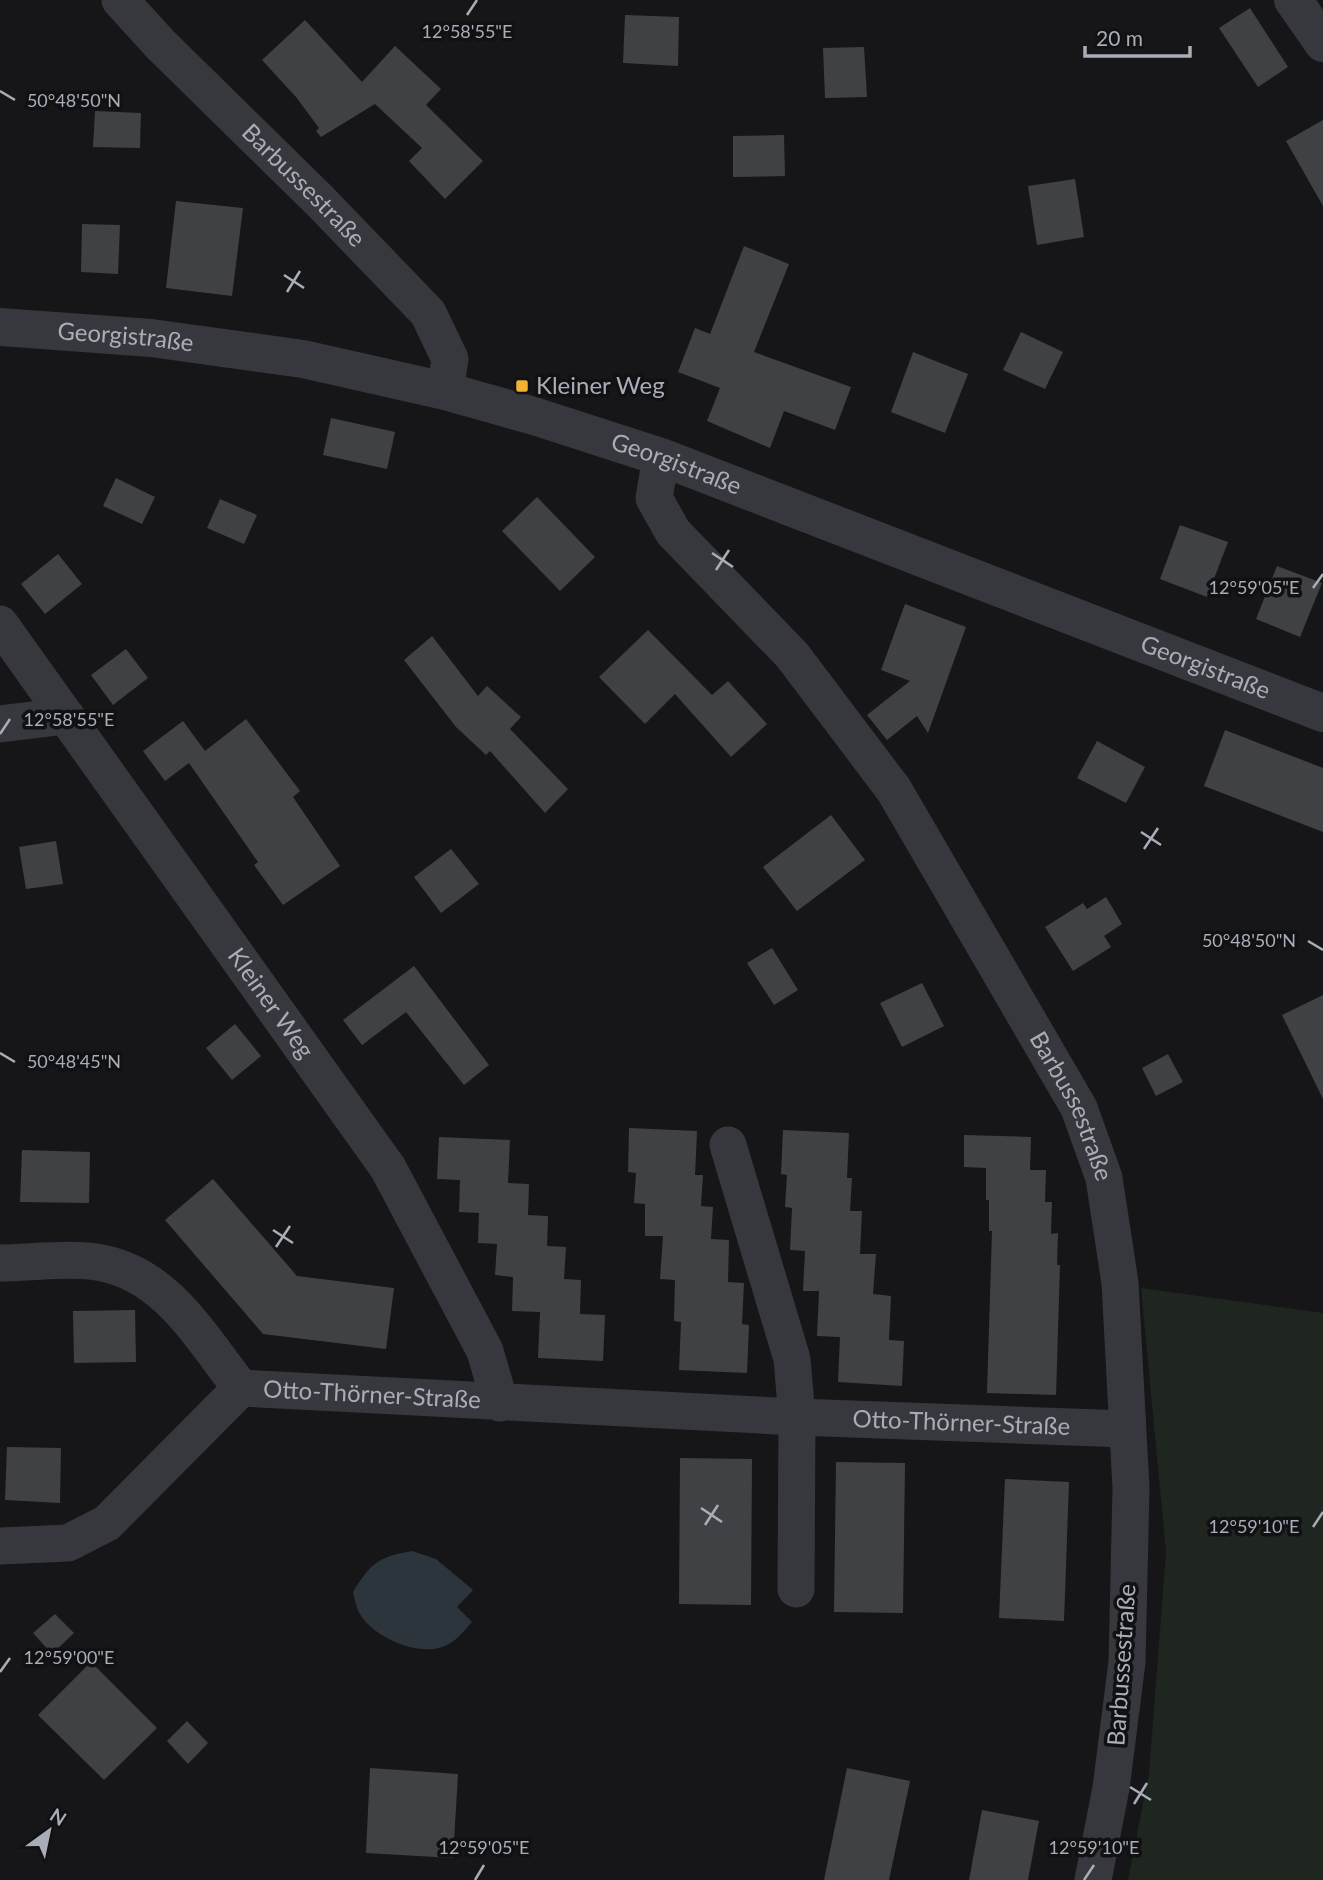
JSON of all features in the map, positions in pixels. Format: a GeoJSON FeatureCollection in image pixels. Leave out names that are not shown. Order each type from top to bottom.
{"type":"FeatureCollection","features":[{"type":"Feature","properties":{"kind":"street","name":"Barbussestraße"},"geometry":{"type":"LineString","coordinates":[[120,0],[160,44],[321,202],[428,313],[450,359],[445,391]]}},
{"type":"Feature","properties":{"kind":"street"},"geometry":{"type":"LineString","coordinates":[[1293,0],[1323,43]]}},
{"type":"Feature","properties":{"kind":"street","name":"Georgistraße"},"geometry":{"type":"LineString","coordinates":[[0,327],[151,338],[303,359],[445,391],[534,416],[661,457],[1323,713]]}},
{"type":"Feature","properties":{"kind":"street","name":"Barbussestraße"},"geometry":{"type":"LineString","coordinates":[[661,457],[654,498],[673,532],[792,655],[894,790],[1079,1108],[1104,1178],[1120,1283],[1131,1488],[1127,1662],[1111,1788],[1093,1880]]}},
{"type":"Feature","properties":{"kind":"street","name":"Kleiner Weg"},"geometry":{"type":"LineString","coordinates":[[0,624],[388,1168],[485,1351],[500,1403]]}},
{"type":"Feature","properties":{"kind":"street"},"geometry":{"type":"LineString","coordinates":[[0,724],[66,716]]}},
{"type":"Feature","properties":{"kind":"street"},"geometry":{"type":"LineString","coordinates":[[728,1145],[792,1359],[797,1418],[796,1589]]}},
{"type":"Feature","properties":{"kind":"street","name":"Otto-Thörner-Straße"},"geometry":{"type":"LineString","coordinates":[[0,1263],[100,1262],[138,1273],[170,1298],[240,1388],[797,1418],[1126,1429]]}},
{"type":"Feature","properties":{"kind":"street"},"geometry":{"type":"LineString","coordinates":[[0,1546],[68,1543],[107,1523],[240,1388]]}},
{"type":"Feature","properties":{"kind":"shaded area"},"geometry":{"type":"Polygon","coordinates":[[[1141,1288],[1323,1313],[1323,1880],[1128,1880],[1149,1773],[1166,1552],[1141,1288]]]}},
{"type":"Feature","properties":{"kind":"shaded area"},"geometry":{"type":"Polygon","coordinates":[[[412,1551],[436,1559],[473,1590],[457,1607],[472,1622],[455,1640],[442,1647],[408,1647],[385,1637],[366,1622],[357,1606],[353,1592],[376,1563],[412,1551]]]}},
{"type":"Feature","properties":{"kind":"building"},"geometry":{"type":"Polygon","coordinates":[[[1250,8],[1288,67],[1258,87],[1219,28],[1250,8]]]}},
{"type":"Feature","properties":{"kind":"building"},"geometry":{"type":"Polygon","coordinates":[[[625,15],[679,17],[678,66],[623,63],[625,15]]]}},
{"type":"Feature","properties":{"kind":"building"},"geometry":{"type":"Polygon","coordinates":[[[305,20],[362,82],[395,46],[441,89],[426,105],[483,161],[445,199],[409,161],[422,148],[375,104],[321,137],[316,131],[319,128],[296,97],[262,60],[305,20]]]}},
{"type":"Feature","properties":{"kind":"building"},"geometry":{"type":"Polygon","coordinates":[[[864,47],[867,97],[825,98],[823,48],[864,47]]]}},
{"type":"Feature","properties":{"kind":"building"},"geometry":{"type":"Polygon","coordinates":[[[95,111],[141,113],[140,148],[93,147],[95,111]]]}},
{"type":"Feature","properties":{"kind":"building"},"geometry":{"type":"Polygon","coordinates":[[[1323,120],[1323,206],[1286,141],[1323,120]]]}},
{"type":"Feature","properties":{"kind":"building"},"geometry":{"type":"Polygon","coordinates":[[[784,135],[785,176],[733,177],[733,136],[784,135]]]}},
{"type":"Feature","properties":{"kind":"building"},"geometry":{"type":"Polygon","coordinates":[[[1075,179],[1084,237],[1037,245],[1028,186],[1075,179]]]}},
{"type":"Feature","properties":{"kind":"building"},"geometry":{"type":"Polygon","coordinates":[[[176,201],[243,208],[232,296],[166,288],[176,201]]]}},
{"type":"Feature","properties":{"kind":"building"},"geometry":{"type":"Polygon","coordinates":[[[82,224],[120,225],[118,274],[81,272],[82,224]]]}},
{"type":"Feature","properties":{"kind":"building"},"geometry":{"type":"Polygon","coordinates":[[[744,246],[789,264],[754,352],[851,387],[835,430],[784,411],[770,448],[707,421],[720,388],[678,372],[695,328],[710,334],[744,246]]]}},
{"type":"Feature","properties":{"kind":"building"},"geometry":{"type":"Polygon","coordinates":[[[1021,332],[1063,352],[1045,389],[1003,370],[1021,332]]]}},
{"type":"Feature","properties":{"kind":"building"},"geometry":{"type":"Polygon","coordinates":[[[913,352],[968,374],[945,433],[891,412],[913,352]]]}},
{"type":"Feature","properties":{"kind":"building"},"geometry":{"type":"Polygon","coordinates":[[[331,418],[395,432],[387,469],[323,455],[331,418]]]}},
{"type":"Feature","properties":{"kind":"building"},"geometry":{"type":"Polygon","coordinates":[[[116,478],[155,497],[142,524],[103,506],[116,478]]]}},
{"type":"Feature","properties":{"kind":"building"},"geometry":{"type":"Polygon","coordinates":[[[537,497],[595,557],[560,591],[502,531],[537,497]]]}},
{"type":"Feature","properties":{"kind":"building"},"geometry":{"type":"Polygon","coordinates":[[[220,499],[257,515],[244,544],[207,528],[220,499]]]}},
{"type":"Feature","properties":{"kind":"building"},"geometry":{"type":"Polygon","coordinates":[[[1180,525],[1228,542],[1207,597],[1160,579],[1180,525]]]}},
{"type":"Feature","properties":{"kind":"building"},"geometry":{"type":"Polygon","coordinates":[[[58,554],[82,584],[45,614],[21,584],[58,554]]]}},
{"type":"Feature","properties":{"kind":"building"},"geometry":{"type":"Polygon","coordinates":[[[1277,566],[1322,583],[1300,637],[1256,619],[1277,566]]]}},
{"type":"Feature","properties":{"kind":"building"},"geometry":{"type":"Polygon","coordinates":[[[905,604],[966,627],[928,733],[917,716],[887,740],[867,715],[910,681],[881,670],[905,604]]]}},
{"type":"Feature","properties":{"kind":"building"},"geometry":{"type":"Polygon","coordinates":[[[648,630],[712,695],[728,681],[767,724],[731,757],[675,694],[645,724],[599,677],[648,630]]]}},
{"type":"Feature","properties":{"kind":"building"},"geometry":{"type":"Polygon","coordinates":[[[432,636],[478,696],[487,686],[521,717],[510,729],[568,789],[545,813],[490,751],[486,755],[456,727],[404,660],[432,636]]]}},
{"type":"Feature","properties":{"kind":"building"},"geometry":{"type":"Polygon","coordinates":[[[126,649],[148,678],[113,705],[91,675],[126,649]]]}},
{"type":"Feature","properties":{"kind":"building"},"geometry":{"type":"Polygon","coordinates":[[[246,719],[300,791],[293,797],[340,866],[283,905],[254,865],[258,862],[189,763],[165,781],[143,751],[183,721],[205,751],[246,719]]]}},
{"type":"Feature","properties":{"kind":"building"},"geometry":{"type":"Polygon","coordinates":[[[1225,730],[1323,768],[1323,832],[1204,786],[1225,730]]]}},
{"type":"Feature","properties":{"kind":"building"},"geometry":{"type":"Polygon","coordinates":[[[1097,741],[1145,767],[1126,803],[1077,778],[1097,741]]]}},
{"type":"Feature","properties":{"kind":"building"},"geometry":{"type":"Polygon","coordinates":[[[831,815],[865,860],[797,911],[763,867],[831,815]]]}},
{"type":"Feature","properties":{"kind":"building"},"geometry":{"type":"Polygon","coordinates":[[[56,841],[63,884],[26,889],[19,847],[56,841]]]}},
{"type":"Feature","properties":{"kind":"building"},"geometry":{"type":"Polygon","coordinates":[[[451,849],[479,884],[441,913],[414,877],[451,849]]]}},
{"type":"Feature","properties":{"kind":"building"},"geometry":{"type":"Polygon","coordinates":[[[1106,897],[1122,924],[1104,936],[1111,947],[1073,971],[1045,927],[1083,903],[1087,909],[1106,897]]]}},
{"type":"Feature","properties":{"kind":"building"},"geometry":{"type":"Polygon","coordinates":[[[772,948],[798,990],[774,1005],[747,963],[772,948]]]}},
{"type":"Feature","properties":{"kind":"building"},"geometry":{"type":"Polygon","coordinates":[[[414,966],[489,1065],[464,1085],[406,1012],[362,1045],[343,1020],[414,966]]]}},
{"type":"Feature","properties":{"kind":"building"},"geometry":{"type":"Polygon","coordinates":[[[922,983],[944,1026],[902,1047],[880,1003],[922,983]]]}},
{"type":"Feature","properties":{"kind":"building"},"geometry":{"type":"Polygon","coordinates":[[[1323,995],[1323,1099],[1282,1015],[1323,995]]]}},
{"type":"Feature","properties":{"kind":"building"},"geometry":{"type":"Polygon","coordinates":[[[235,1024],[261,1056],[232,1080],[206,1048],[235,1024]]]}},
{"type":"Feature","properties":{"kind":"building"},"geometry":{"type":"Polygon","coordinates":[[[1168,1054],[1183,1082],[1156,1096],[1142,1068],[1168,1054]]]}},
{"type":"Feature","properties":{"kind":"building"},"geometry":{"type":"Polygon","coordinates":[[[629,1128],[697,1131],[695,1175],[703,1175],[701,1206],[713,1207],[711,1239],[729,1240],[728,1282],[744,1283],[742,1324],[749,1325],[747,1373],[679,1370],[681,1322],[674,1321],[675,1280],[660,1279],[663,1236],[645,1236],[645,1204],[634,1203],[636,1173],[628,1172],[629,1128]]]}},
{"type":"Feature","properties":{"kind":"building"},"geometry":{"type":"Polygon","coordinates":[[[783,1130],[849,1133],[847,1178],[852,1178],[850,1211],[862,1211],[860,1254],[876,1254],[873,1294],[891,1296],[889,1340],[904,1341],[902,1386],[838,1382],[840,1337],[817,1336],[819,1291],[803,1291],[805,1251],[790,1250],[792,1208],[785,1207],[787,1175],[781,1174],[783,1130]]]}},
{"type":"Feature","properties":{"kind":"building"},"geometry":{"type":"Polygon","coordinates":[[[964,1135],[1031,1137],[1030,1170],[1046,1170],[1045,1202],[1052,1202],[1051,1234],[1058,1233],[1057,1265],[1060,1265],[1056,1395],[987,1393],[992,1231],[989,1231],[989,1200],[986,1200],[986,1168],[964,1167],[964,1135]]]}},
{"type":"Feature","properties":{"kind":"building"},"geometry":{"type":"Polygon","coordinates":[[[439,1137],[510,1140],[508,1183],[529,1184],[528,1215],[548,1216],[547,1246],[566,1247],[564,1279],[581,1280],[580,1314],[605,1315],[603,1361],[538,1358],[540,1312],[512,1311],[513,1277],[495,1275],[497,1244],[478,1243],[479,1213],[459,1212],[460,1180],[437,1179],[439,1137]]]}},
{"type":"Feature","properties":{"kind":"building"},"geometry":{"type":"Polygon","coordinates":[[[22,1150],[90,1152],[89,1203],[20,1202],[22,1150]]]}},
{"type":"Feature","properties":{"kind":"building"},"geometry":{"type":"Polygon","coordinates":[[[213,1179],[297,1276],[394,1288],[386,1349],[263,1334],[165,1220],[213,1179]]]}},
{"type":"Feature","properties":{"kind":"building"},"geometry":{"type":"Polygon","coordinates":[[[135,1310],[136,1362],[74,1363],[73,1311],[135,1310]]]}},
{"type":"Feature","properties":{"kind":"building"},"geometry":{"type":"Polygon","coordinates":[[[7,1447],[61,1448],[60,1503],[5,1500],[7,1447]]]}},
{"type":"Feature","properties":{"kind":"building"},"geometry":{"type":"Polygon","coordinates":[[[680,1458],[752,1459],[751,1605],[679,1604],[680,1458]]]}},
{"type":"Feature","properties":{"kind":"building"},"geometry":{"type":"Polygon","coordinates":[[[836,1462],[905,1463],[903,1613],[834,1612],[836,1462]]]}},
{"type":"Feature","properties":{"kind":"building"},"geometry":{"type":"Polygon","coordinates":[[[1005,1479],[1069,1482],[1064,1621],[999,1618],[1005,1479]]]}},
{"type":"Feature","properties":{"kind":"building"},"geometry":{"type":"Polygon","coordinates":[[[55,1614],[74,1633],[52,1654],[33,1633],[55,1614]]]}},
{"type":"Feature","properties":{"kind":"building"},"geometry":{"type":"Polygon","coordinates":[[[91,1662],[157,1728],[104,1780],[38,1715],[91,1662]]]}},
{"type":"Feature","properties":{"kind":"building"},"geometry":{"type":"Polygon","coordinates":[[[187,1721],[208,1743],[188,1764],[167,1741],[187,1721]]]}},
{"type":"Feature","properties":{"kind":"building"},"geometry":{"type":"Polygon","coordinates":[[[370,1768],[458,1774],[453,1858],[366,1853],[370,1768]]]}},
{"type":"Feature","properties":{"kind":"building"},"geometry":{"type":"Polygon","coordinates":[[[847,1768],[910,1781],[889,1880],[824,1880],[847,1768]]]}},
{"type":"Feature","properties":{"kind":"building"},"geometry":{"type":"Polygon","coordinates":[[[982,1810],[1039,1821],[1028,1880],[969,1880],[982,1810]]]}},
{"type":"Feature","properties":{"kind":"place","name":"Kleiner Weg"},"geometry":{"type":"Point","coordinates":[522,386]}}]}
